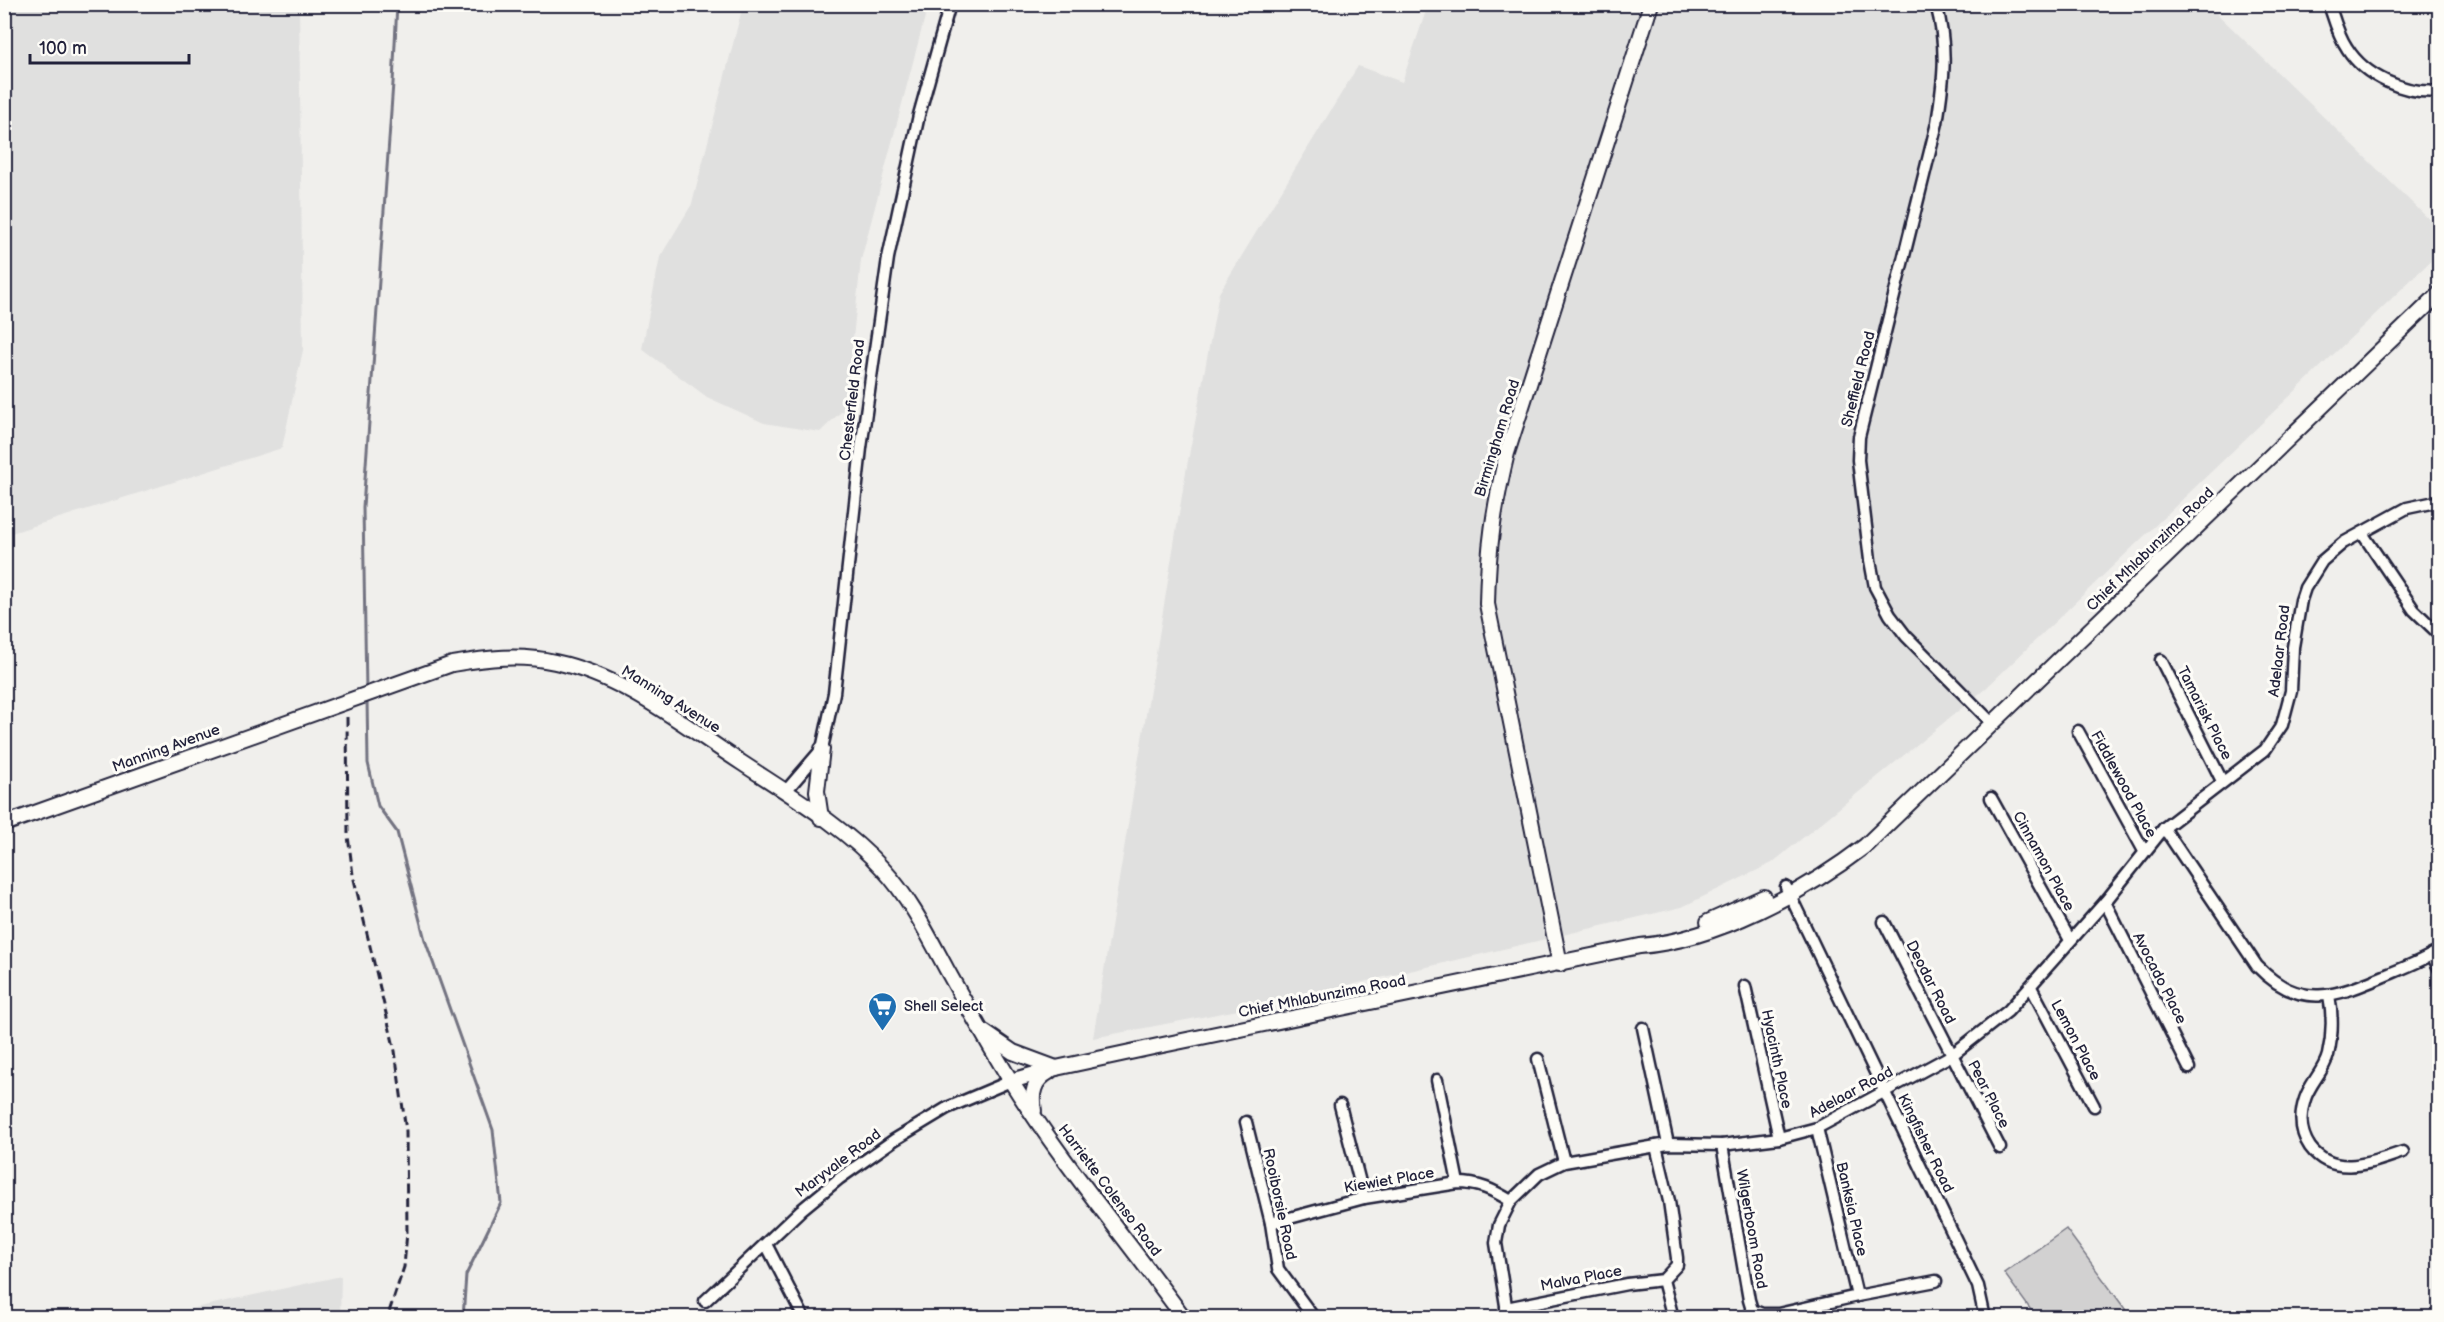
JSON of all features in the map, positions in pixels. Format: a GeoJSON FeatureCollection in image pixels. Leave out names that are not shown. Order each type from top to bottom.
{"type":"FeatureCollection","features":[{"type":"Feature","properties":{"kind":"main road","name":"Birmingham Road"},"geometry":{"type":"LineString","coordinates":[[1560,964],[1487,603],[1488,564],[1494,506],[1507,453],[1651,4]]}},
{"type":"Feature","properties":{"kind":"main road","name":"Chief Mhlabunzima Road"},"geometry":{"type":"LineString","coordinates":[[1011,1081],[1056,1068],[1640,946],[1715,920],[1787,891],[1882,827],[1924,790],[2439,293]]}},
{"type":"Feature","properties":{"kind":"main road","name":"Manning Avenue"},"geometry":{"type":"LineString","coordinates":[[4,824],[452,664],[494,657],[525,657],[555,661],[606,678],[654,704],[786,792],[862,848],[902,891],[976,1024],[1011,1081]]}},
{"type":"Feature","properties":{"kind":"main road"},"geometry":{"type":"LineString","coordinates":[[821,818],[817,791],[822,748]]}},
{"type":"Feature","properties":{"kind":"main road"},"geometry":{"type":"LineString","coordinates":[[4,835],[35,813]]}},
{"type":"Feature","properties":{"kind":"main road"},"geometry":{"type":"LineString","coordinates":[[976,1024],[1013,1052],[1056,1068]]}},
{"type":"Feature","properties":{"kind":"main road"},"geometry":{"type":"LineString","coordinates":[[1035,1115],[1033,1089],[1043,1075],[1056,1068]]}},
{"type":"Feature","properties":{"kind":"main road","name":"Harriette Colenso Road"},"geometry":{"type":"LineString","coordinates":[[1011,1081],[1184,1317]]}},
{"type":"Feature","properties":{"kind":"street","name":"Chesterfield Road"},"geometry":{"type":"LineString","coordinates":[[786,792],[822,748],[834,693],[859,469],[888,258],[919,115],[950,4]]}},
{"type":"Feature","properties":{"kind":"street","name":"Sheffield Road"},"geometry":{"type":"LineString","coordinates":[[1936,4],[1945,48],[1943,88],[1934,134],[1859,437],[1858,460],[1875,587],[1890,615],[1906,636],[1992,723]]}},
{"type":"Feature","properties":{"kind":"street"},"geometry":{"type":"LineString","coordinates":[[2329,4],[2346,47],[2362,65],[2387,81],[2409,90],[2439,91]]}},
{"type":"Feature","properties":{"kind":"street","name":"Adelaar Road"},"geometry":{"type":"LineString","coordinates":[[1507,1312],[1496,1243],[1499,1226],[1511,1201],[1539,1174],[1564,1162],[1668,1144],[1722,1145],[1779,1138],[1817,1128],[1952,1055],[2008,1011],[2105,902],[2164,828],[2265,750],[2282,725],[2291,691],[2293,647],[2301,600],[2305,588],[2322,561],[2343,543],[2407,508],[2439,501]]}},
{"type":"Feature","properties":{"kind":"street"},"geometry":{"type":"LineString","coordinates":[[2362,533],[2414,610],[2439,634]]}},
{"type":"Feature","properties":{"kind":"street","name":"Tamarisk Place"},"geometry":{"type":"LineString","coordinates":[[2161,660],[2223,781]]}},
{"type":"Feature","properties":{"kind":"street","name":"Fiddlewood Place"},"geometry":{"type":"LineString","coordinates":[[2078,731],[2144,851]]}},
{"type":"Feature","properties":{"kind":"street","name":"Cinnamon Place"},"geometry":{"type":"LineString","coordinates":[[1991,798],[2070,939]]}},
{"type":"Feature","properties":{"kind":"street"},"geometry":{"type":"LineString","coordinates":[[2164,828],[2257,966],[2271,981],[2294,992],[2313,997],[2329,996],[2362,986],[2436,953],[2439,970]]}},
{"type":"Feature","properties":{"kind":"street","name":"Kingfisher Road"},"geometry":{"type":"LineString","coordinates":[[1787,891],[1978,1286],[1985,1317]]}},
{"type":"Feature","properties":{"kind":"street","name":"Avocado Place"},"geometry":{"type":"LineString","coordinates":[[2105,902],[2189,1068]]}},
{"type":"Feature","properties":{"kind":"street","name":"Deodar Road"},"geometry":{"type":"LineString","coordinates":[[1884,922],[1952,1055]]}},
{"type":"Feature","properties":{"kind":"street","name":"Hyacinth Place"},"geometry":{"type":"LineString","coordinates":[[1745,986],[1779,1138]]}},
{"type":"Feature","properties":{"kind":"street","name":"Lemon Place"},"geometry":{"type":"LineString","coordinates":[[2031,987],[2094,1106]]}},
{"type":"Feature","properties":{"kind":"street"},"geometry":{"type":"LineString","coordinates":[[2329,996],[2333,1019],[2332,1032],[2327,1058],[2305,1098],[2301,1122],[2305,1140],[2321,1158],[2331,1164],[2348,1166],[2366,1164],[2403,1152]]}},
{"type":"Feature","properties":{"kind":"street"},"geometry":{"type":"LineString","coordinates":[[1643,1028],[1668,1144]]}},
{"type":"Feature","properties":{"kind":"street","name":"Pear Place"},"geometry":{"type":"LineString","coordinates":[[1952,1055],[2000,1148]]}},
{"type":"Feature","properties":{"kind":"street"},"geometry":{"type":"LineString","coordinates":[[1538,1059],[1564,1162]]}},
{"type":"Feature","properties":{"kind":"street"},"geometry":{"type":"LineString","coordinates":[[1437,1080],[1458,1183]]}},
{"type":"Feature","properties":{"kind":"street","name":"Maryvale Road"},"geometry":{"type":"LineString","coordinates":[[705,1301],[821,1192],[894,1140],[947,1108],[1011,1081]]}},
{"type":"Feature","properties":{"kind":"street"},"geometry":{"type":"LineString","coordinates":[[1340,1105],[1364,1198]]}},
{"type":"Feature","properties":{"kind":"street","name":"Rooiborsie Road"},"geometry":{"type":"LineString","coordinates":[[1246,1122],[1271,1223],[1278,1269],[1314,1317]]}},
{"type":"Feature","properties":{"kind":"street","name":"Banksia Place"},"geometry":{"type":"LineString","coordinates":[[1817,1128],[1857,1296]]}},
{"type":"Feature","properties":{"kind":"street","name":"Wilgerboom Road"},"geometry":{"type":"LineString","coordinates":[[1722,1145],[1752,1310],[1762,1314],[1778,1314],[1936,1281]]}},
{"type":"Feature","properties":{"kind":"street"},"geometry":{"type":"LineString","coordinates":[[1656,1146],[1669,1201],[1677,1258],[1677,1265],[1663,1280],[1673,1317]]}},
{"type":"Feature","properties":{"kind":"street","name":"Kiewiet Place"},"geometry":{"type":"LineString","coordinates":[[1271,1223],[1364,1198],[1458,1183],[1472,1183],[1489,1188],[1511,1201]]}},
{"type":"Feature","properties":{"kind":"street"},"geometry":{"type":"LineString","coordinates":[[766,1244],[804,1317]]}},
{"type":"Feature","properties":{"kind":"street","name":"Malva Place"},"geometry":{"type":"LineString","coordinates":[[1507,1312],[1627,1284],[1663,1280]]}},
{"type":"Feature","properties":{"kind":"shaded area"},"geometry":{"type":"Polygon","coordinates":[[[5,4],[299,5],[303,350],[282,448],[5,535],[5,4]]]}},
{"type":"Feature","properties":{"kind":"shaded area"},"geometry":{"type":"Polygon","coordinates":[[[692,4],[691,15],[620,5],[692,4]]]}},
{"type":"Feature","properties":{"kind":"shaded area"},"geometry":{"type":"Polygon","coordinates":[[[743,5],[928,5],[861,260],[846,407],[820,432],[764,423],[707,397],[642,349],[660,257],[692,204],[743,5]]]}},
{"type":"Feature","properties":{"kind":"shaded area"},"geometry":{"type":"Polygon","coordinates":[[[1428,5],[2208,5],[2439,229],[2439,253],[1985,689],[1772,863],[1682,907],[1274,1003],[1093,1038],[1185,477],[1219,293],[1358,66],[1402,82],[1428,5]]]}},
{"type":"Feature","properties":{"kind":"shaded area"},"geometry":{"type":"Polygon","coordinates":[[[2066,1229],[2131,1317],[2036,1317],[2004,1273],[2066,1229]]]}},
{"type":"Feature","properties":{"kind":"shaded area"},"geometry":{"type":"Polygon","coordinates":[[[341,1276],[340,1317],[154,1317],[341,1276]]]}},
{"type":"Feature","properties":{"kind":"waterway"},"geometry":{"type":"LineString","coordinates":[[366,692],[363,507],[397,4]]}},
{"type":"Feature","properties":{"kind":"waterway"},"geometry":{"type":"LineString","coordinates":[[367,698],[368,763],[378,806],[397,832],[425,940],[493,1130],[501,1203],[466,1275],[463,1318]]}},
{"type":"Feature","properties":{"kind":"railway"},"geometry":{"type":"LineString","coordinates":[[347,717],[348,836],[353,875],[395,1051],[406,1131],[407,1232],[404,1267],[387,1318]]}},
{"type":"Feature","properties":{"kind":"place","name":"Shell Select"},"geometry":{"type":"Point","coordinates":[883,1032]}}]}
